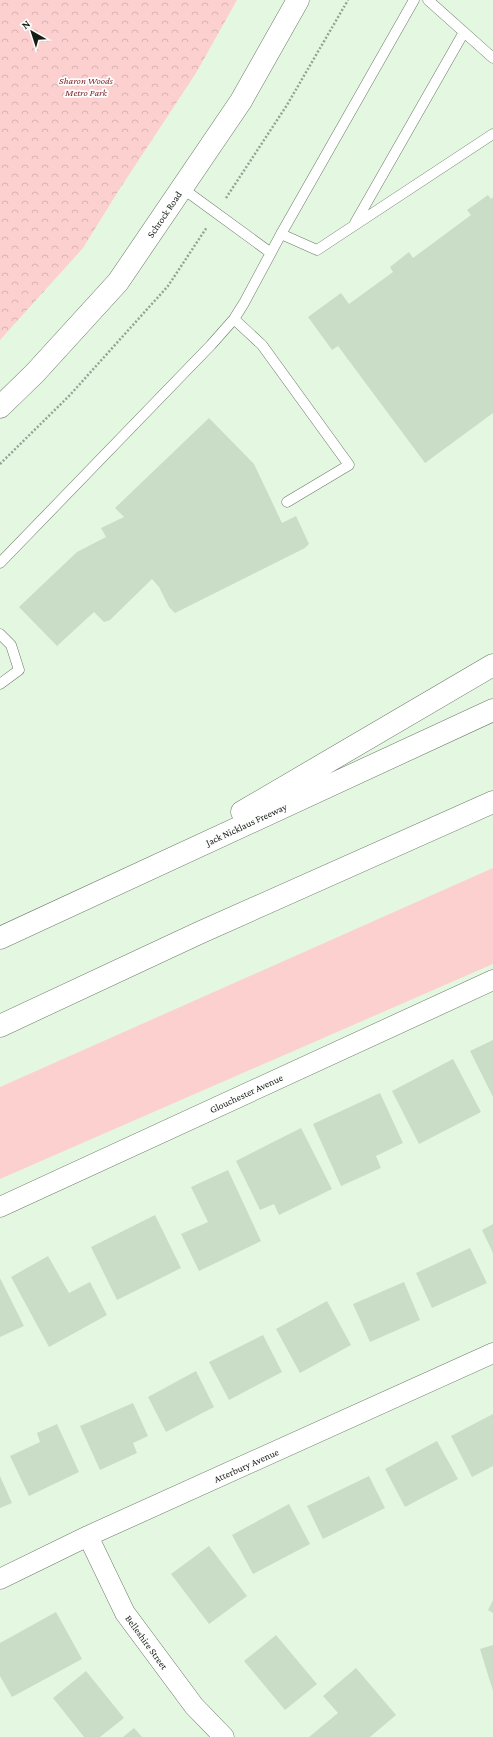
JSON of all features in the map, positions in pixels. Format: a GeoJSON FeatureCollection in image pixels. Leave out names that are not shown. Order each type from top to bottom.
{"type":"FeatureCollection","features":[{"type":"Feature","properties":{"kind":"main road","name":"Schrock Road"},"geometry":{"type":"LineString","coordinates":[[0,406],[35,373],[118,282],[241,101],[298,0]]}},
{"type":"Feature","properties":{"kind":"main road"},"geometry":{"type":"LineString","coordinates":[[131,877],[493,665]]}},
{"type":"Feature","properties":{"kind":"main road","name":"Jack Nicklaus Freeway"},"geometry":{"type":"LineString","coordinates":[[0,938],[493,710]]}},
{"type":"Feature","properties":{"kind":"main road"},"geometry":{"type":"LineString","coordinates":[[0,1026],[350,865],[493,802]]}},
{"type":"Feature","properties":{"kind":"main road"},"geometry":{"type":"LineString","coordinates":[[350,865],[493,810]]}},
{"type":"Feature","properties":{"kind":"street","name":"Glouchester Avenue"},"geometry":{"type":"LineString","coordinates":[[0,1206],[493,980]]}},
{"type":"Feature","properties":{"kind":"street","name":"Atterbury Avenue"},"geometry":{"type":"LineString","coordinates":[[0,1580],[88,1536],[493,1353]]}},
{"type":"Feature","properties":{"kind":"street","name":"Belleshire Street"},"geometry":{"type":"LineString","coordinates":[[88,1536],[125,1612],[194,1706],[224,1737]]}},
{"type":"Feature","properties":{"kind":"lane"},"geometry":{"type":"LineString","coordinates":[[0,563],[211,345],[234,319],[414,0]]}},
{"type":"Feature","properties":{"kind":"lane"},"geometry":{"type":"LineString","coordinates":[[428,0],[493,58]]}},
{"type":"Feature","properties":{"kind":"lane"},"geometry":{"type":"LineString","coordinates":[[354,225],[464,32]]}},
{"type":"Feature","properties":{"kind":"lane"},"geometry":{"type":"LineString","coordinates":[[281,234],[317,250],[493,134]]}},
{"type":"Feature","properties":{"kind":"lane"},"geometry":{"type":"LineString","coordinates":[[182,188],[271,253]]}},
{"type":"Feature","properties":{"kind":"lane"},"geometry":{"type":"LineString","coordinates":[[234,319],[262,344],[349,465],[287,502]]}},
{"type":"Feature","properties":{"kind":"lane"},"geometry":{"type":"LineString","coordinates":[[0,634],[11,645],[19,670],[0,684]]}},
{"type":"Feature","properties":{"kind":"path"},"geometry":{"type":"LineString","coordinates":[[0,464],[70,395],[168,286],[287,105],[348,0]]}},
{"type":"Feature","properties":{"kind":"green space","name":"Sharon Woods Metro Park"},"geometry":{"type":"Polygon","coordinates":[[[0,0],[237,0],[196,73],[119,190],[83,248],[0,340],[0,0]]]}},
{"type":"Feature","properties":{"kind":"green space"},"geometry":{"type":"Polygon","coordinates":[[[493,868],[493,964],[0,1179],[0,1087],[493,868]]]}},
{"type":"Feature","properties":{"kind":"building"},"geometry":{"type":"Polygon","coordinates":[[[488,195],[491,199],[493,197],[493,413],[425,463],[338,346],[332,350],[308,317],[341,293],[349,304],[393,272],[390,267],[409,252],[413,258],[471,215],[467,210],[488,195]]]}},
{"type":"Feature","properties":{"kind":"building"},"geometry":{"type":"Polygon","coordinates":[[[209,418],[254,464],[282,523],[296,516],[309,544],[305,548],[175,613],[169,607],[159,587],[152,579],[110,620],[104,622],[94,612],[57,646],[19,607],[77,552],[106,537],[101,528],[124,517],[115,508],[209,418]]]}},
{"type":"Feature","properties":{"kind":"building"},"geometry":{"type":"Polygon","coordinates":[[[493,1040],[493,1097],[470,1051],[493,1040]]]}},
{"type":"Feature","properties":{"kind":"building"},"geometry":{"type":"Polygon","coordinates":[[[453,1059],[481,1112],[419,1144],[392,1091],[453,1059]]]}},
{"type":"Feature","properties":{"kind":"building"},"geometry":{"type":"Polygon","coordinates":[[[380,1093],[403,1143],[376,1156],[381,1168],[341,1186],[313,1124],[380,1093]]]}},
{"type":"Feature","properties":{"kind":"building"},"geometry":{"type":"Polygon","coordinates":[[[301,1128],[332,1189],[279,1215],[274,1204],[260,1210],[236,1161],[301,1128]]]}},
{"type":"Feature","properties":{"kind":"building"},"geometry":{"type":"Polygon","coordinates":[[[228,1170],[261,1241],[199,1271],[181,1234],[208,1222],[191,1187],[228,1170]]]}},
{"type":"Feature","properties":{"kind":"building"},"geometry":{"type":"Polygon","coordinates":[[[155,1215],[181,1268],[117,1300],[91,1247],[155,1215]]]}},
{"type":"Feature","properties":{"kind":"building"},"geometry":{"type":"Polygon","coordinates":[[[493,1224],[493,1253],[482,1230],[493,1224]]]}},
{"type":"Feature","properties":{"kind":"building"},"geometry":{"type":"Polygon","coordinates":[[[470,1248],[487,1283],[432,1308],[416,1273],[470,1248]]]}},
{"type":"Feature","properties":{"kind":"building"},"geometry":{"type":"Polygon","coordinates":[[[48,1256],[69,1293],[90,1282],[107,1315],[49,1347],[11,1277],[48,1256]]]}},
{"type":"Feature","properties":{"kind":"building"},"geometry":{"type":"Polygon","coordinates":[[[0,1278],[24,1326],[0,1337],[0,1278]]]}},
{"type":"Feature","properties":{"kind":"building"},"geometry":{"type":"Polygon","coordinates":[[[404,1282],[420,1320],[370,1342],[353,1304],[404,1282]]]}},
{"type":"Feature","properties":{"kind":"building"},"geometry":{"type":"Polygon","coordinates":[[[327,1301],[351,1345],[300,1373],[276,1329],[327,1301]]]}},
{"type":"Feature","properties":{"kind":"building"},"geometry":{"type":"Polygon","coordinates":[[[263,1335],[282,1372],[229,1400],[209,1362],[263,1335]]]}},
{"type":"Feature","properties":{"kind":"building"},"geometry":{"type":"Polygon","coordinates":[[[196,1371],[214,1407],[166,1432],[148,1397],[196,1371]]]}},
{"type":"Feature","properties":{"kind":"building"},"geometry":{"type":"Polygon","coordinates":[[[133,1403],[148,1436],[133,1443],[137,1453],[100,1470],[80,1426],[133,1403]]]}},
{"type":"Feature","properties":{"kind":"building"},"geometry":{"type":"Polygon","coordinates":[[[493,1414],[493,1466],[472,1477],[451,1436],[493,1414]]]}},
{"type":"Feature","properties":{"kind":"building"},"geometry":{"type":"Polygon","coordinates":[[[57,1424],[79,1472],[29,1496],[10,1456],[40,1442],[37,1433],[57,1424]]]}},
{"type":"Feature","properties":{"kind":"building"},"geometry":{"type":"Polygon","coordinates":[[[437,1441],[458,1479],[405,1507],[385,1469],[437,1441]]]}},
{"type":"Feature","properties":{"kind":"building"},"geometry":{"type":"Polygon","coordinates":[[[0,1476],[12,1503],[0,1508],[0,1476]]]}},
{"type":"Feature","properties":{"kind":"building"},"geometry":{"type":"Polygon","coordinates":[[[369,1476],[385,1508],[323,1539],[307,1506],[369,1476]]]}},
{"type":"Feature","properties":{"kind":"building"},"geometry":{"type":"Polygon","coordinates":[[[289,1504],[310,1544],[253,1574],[232,1535],[289,1504]]]}},
{"type":"Feature","properties":{"kind":"building"},"geometry":{"type":"Polygon","coordinates":[[[209,1546],[247,1596],[209,1624],[171,1574],[209,1546]]]}},
{"type":"Feature","properties":{"kind":"building"},"geometry":{"type":"Polygon","coordinates":[[[493,1600],[493,1613],[488,1610],[493,1600]]]}},
{"type":"Feature","properties":{"kind":"building"},"geometry":{"type":"Polygon","coordinates":[[[56,1612],[82,1659],[12,1697],[0,1676],[0,1643],[56,1612]]]}},
{"type":"Feature","properties":{"kind":"building"},"geometry":{"type":"Polygon","coordinates":[[[276,1635],[317,1684],[285,1710],[244,1661],[276,1635]]]}},
{"type":"Feature","properties":{"kind":"building"},"geometry":{"type":"Polygon","coordinates":[[[493,1645],[493,1691],[480,1649],[493,1645]]]}},
{"type":"Feature","properties":{"kind":"building"},"geometry":{"type":"Polygon","coordinates":[[[356,1668],[396,1715],[370,1737],[309,1737],[338,1713],[323,1696],[356,1668]]]}},
{"type":"Feature","properties":{"kind":"building"},"geometry":{"type":"Polygon","coordinates":[[[86,1671],[124,1718],[100,1737],[84,1737],[53,1698],[86,1671]]]}},
{"type":"Feature","properties":{"kind":"building"},"geometry":{"type":"Polygon","coordinates":[[[134,1728],[142,1737],[123,1737],[134,1728]]]}}]}
